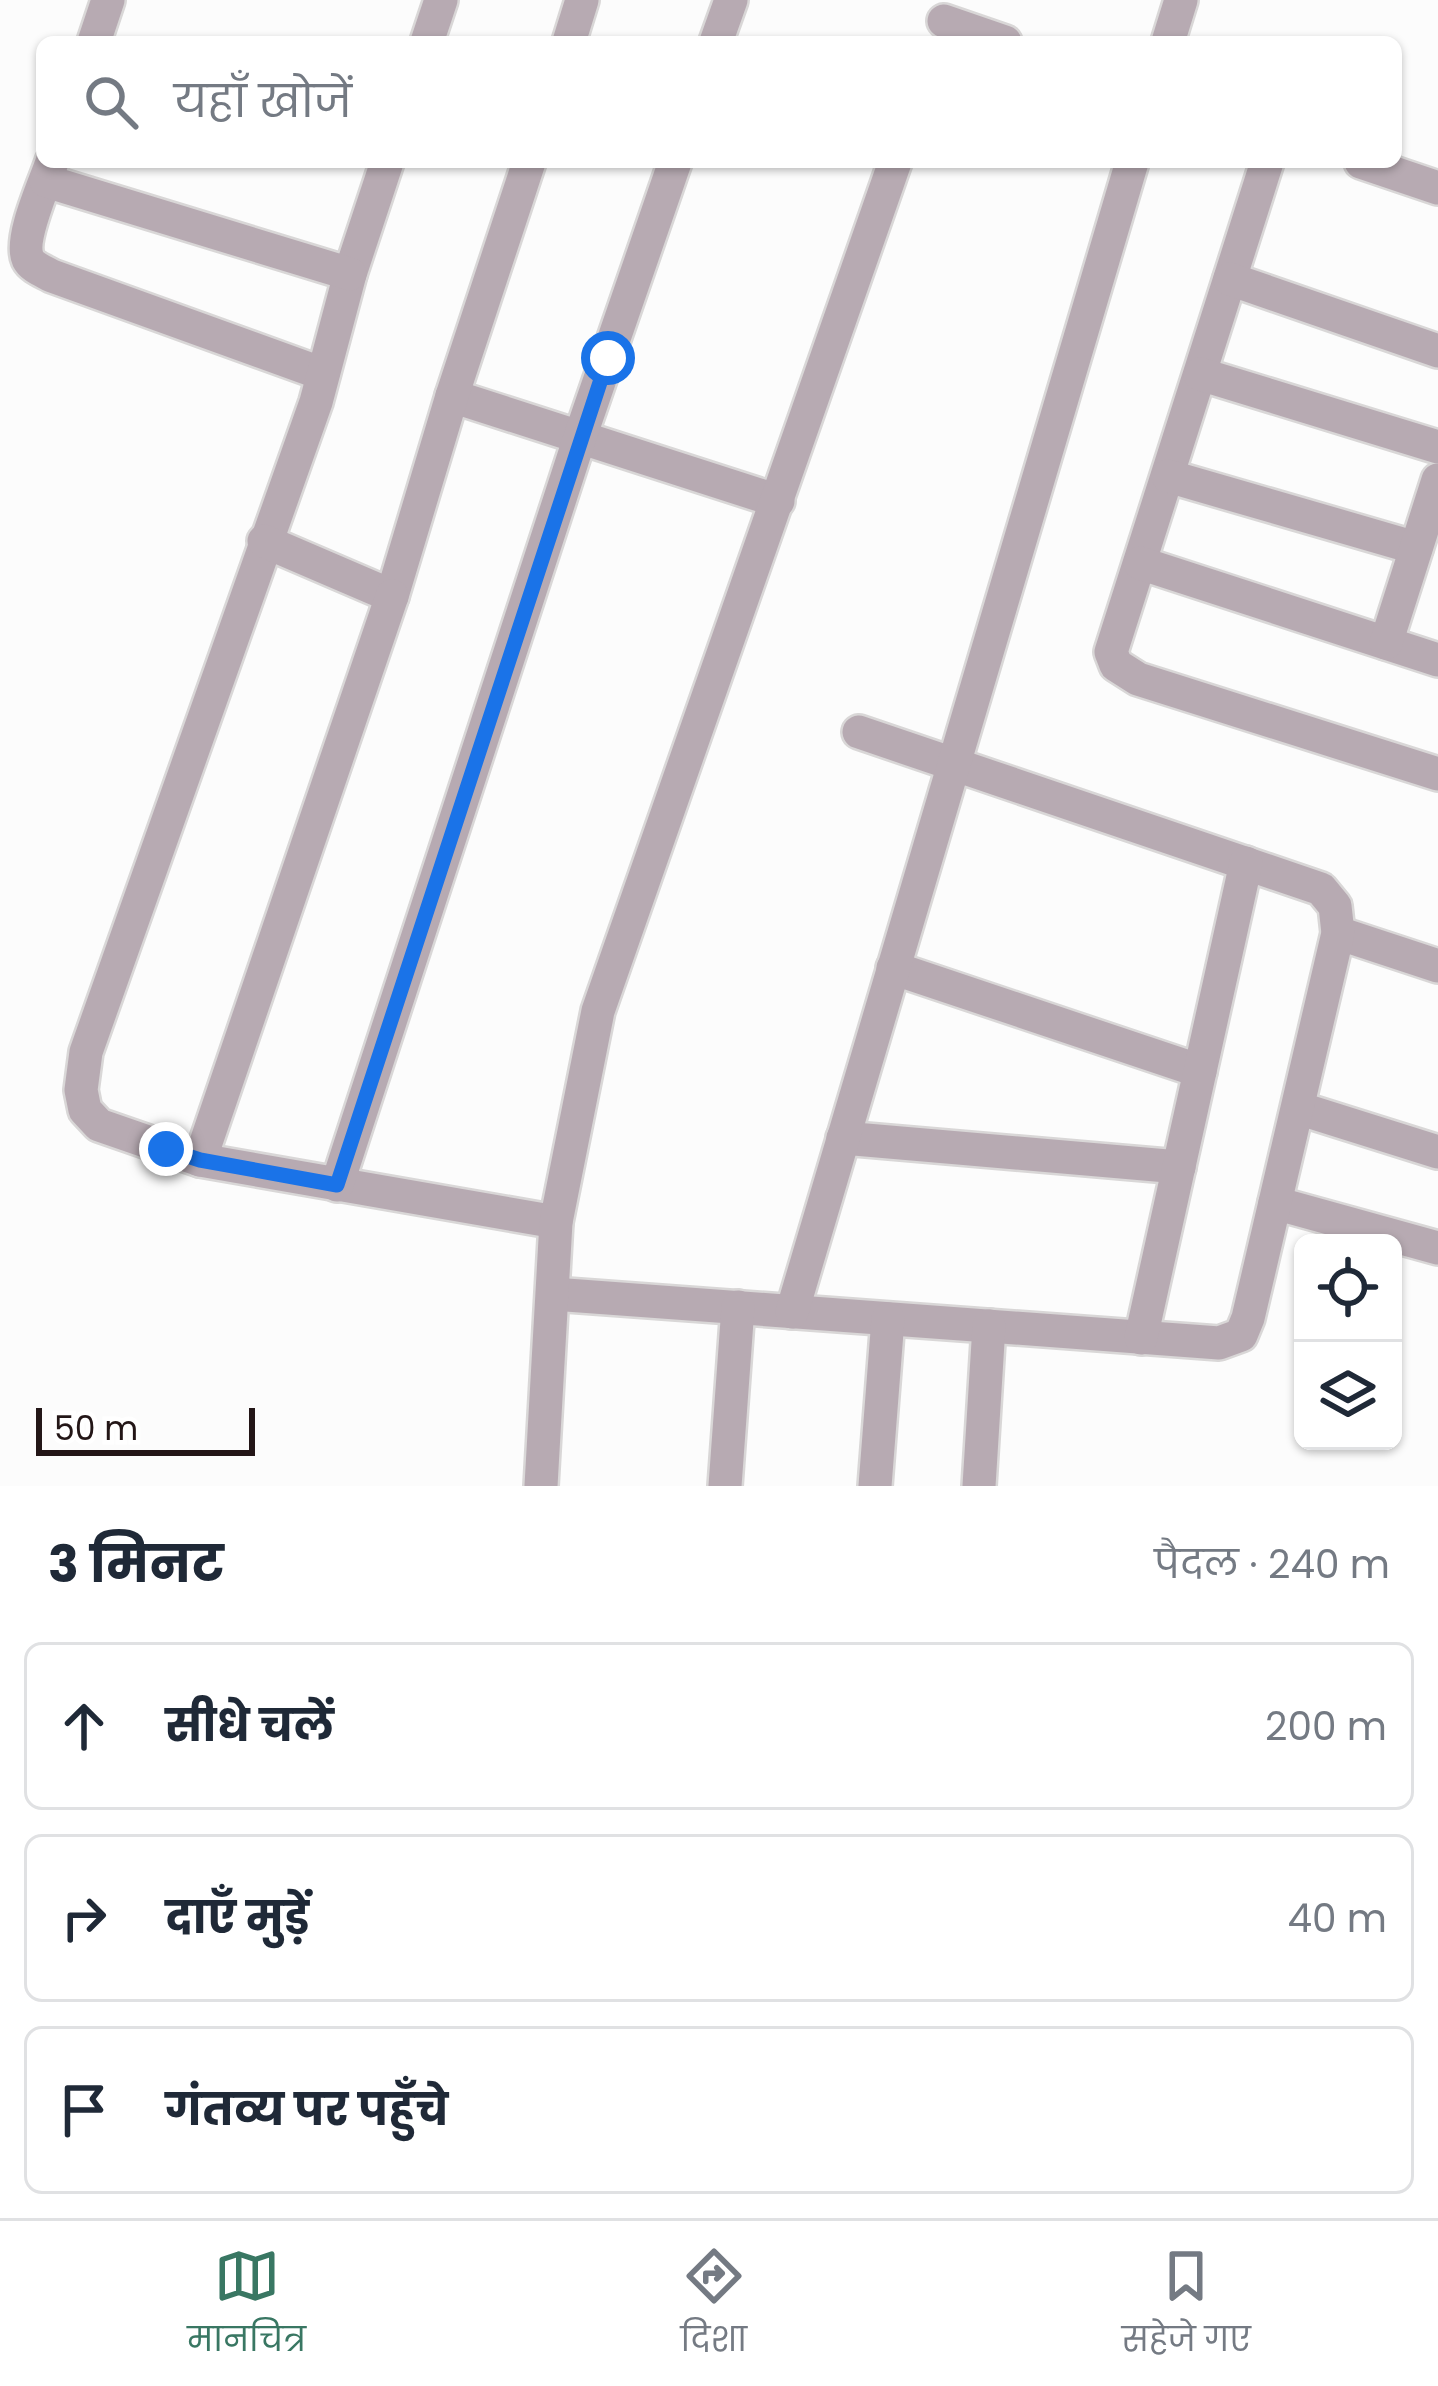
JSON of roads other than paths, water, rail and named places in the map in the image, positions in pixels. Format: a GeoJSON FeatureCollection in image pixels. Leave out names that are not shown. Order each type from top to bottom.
{"type":"FeatureCollection","features":[{"type":"Feature","properties":{"kind":"street"},"geometry":{"type":"LineString","coordinates":[[96,36],[108,0]]}},
{"type":"Feature","properties":{"kind":"street"},"geometry":{"type":"LineString","coordinates":[[429,36],[441,0]]}},
{"type":"Feature","properties":{"kind":"street"},"geometry":{"type":"LineString","coordinates":[[570,36],[582,0]]}},
{"type":"Feature","properties":{"kind":"street"},"geometry":{"type":"LineString","coordinates":[[718,36],[730,0]]}},
{"type":"Feature","properties":{"kind":"street"},"geometry":{"type":"LineString","coordinates":[[1170,36],[1181,0]]}},
{"type":"Feature","properties":{"kind":"street"},"geometry":{"type":"LineString","coordinates":[[943,21],[987,36]]}},
{"type":"Feature","properties":{"kind":"street"},"geometry":{"type":"LineString","coordinates":[[379,168],[323,374],[86,1052],[81,1090],[86,1110],[99,1125],[200,1160],[556,1222]]}},
{"type":"Feature","properties":{"kind":"street"},"geometry":{"type":"LineString","coordinates":[[200,1160],[392,596],[527,168]]}},
{"type":"Feature","properties":{"kind":"street"},"geometry":{"type":"LineString","coordinates":[[337,1185],[580,437],[673,168]]}},
{"type":"Feature","properties":{"kind":"street"},"geometry":{"type":"LineString","coordinates":[[541,1486],[556,1222],[598,1011],[893,168]]}},
{"type":"Feature","properties":{"kind":"street"},"geometry":{"type":"LineString","coordinates":[[792,1312],[1130,168]]}},
{"type":"Feature","properties":{"kind":"street"},"geometry":{"type":"LineString","coordinates":[[1265,168],[1112,652],[1116,665],[1138,679],[1438,774]]}},
{"type":"Feature","properties":{"kind":"street"},"geometry":{"type":"LineString","coordinates":[[1379,168],[1438,188]]}},
{"type":"Feature","properties":{"kind":"street"},"geometry":{"type":"LineString","coordinates":[[323,374],[52,276],[30,264],[27,235],[49,171],[350,274]]}},
{"type":"Feature","properties":{"kind":"street"},"geometry":{"type":"LineString","coordinates":[[1230,279],[1438,351]]}},
{"type":"Feature","properties":{"kind":"street"},"geometry":{"type":"LineString","coordinates":[[1200,374],[1438,447]]}},
{"type":"Feature","properties":{"kind":"street"},"geometry":{"type":"LineString","coordinates":[[452,396],[778,501]]}},
{"type":"Feature","properties":{"kind":"street"},"geometry":{"type":"LineString","coordinates":[[1168,476],[1416,548]]}},
{"type":"Feature","properties":{"kind":"street"},"geometry":{"type":"LineString","coordinates":[[1386,643],[1438,481]]}},
{"type":"Feature","properties":{"kind":"street"},"geometry":{"type":"LineString","coordinates":[[264,541],[392,596]]}},
{"type":"Feature","properties":{"kind":"street"},"geometry":{"type":"LineString","coordinates":[[1140,563],[1438,660]]}},
{"type":"Feature","properties":{"kind":"street"},"geometry":{"type":"LineString","coordinates":[[553,1294],[1220,1343],[1240,1335],[1338,933],[1335,906],[1322,889],[859,732]]}},
{"type":"Feature","properties":{"kind":"street"},"geometry":{"type":"LineString","coordinates":[[1141,1338],[1246,863]]}},
{"type":"Feature","properties":{"kind":"street"},"geometry":{"type":"LineString","coordinates":[[1338,933],[1438,965]]}},
{"type":"Feature","properties":{"kind":"street"},"geometry":{"type":"LineString","coordinates":[[892,968],[1200,1071]]}},
{"type":"Feature","properties":{"kind":"street"},"geometry":{"type":"LineString","coordinates":[[1298,1108],[1438,1152]]}},
{"type":"Feature","properties":{"kind":"street"},"geometry":{"type":"LineString","coordinates":[[843,1138],[1179,1167]]}},
{"type":"Feature","properties":{"kind":"street"},"geometry":{"type":"LineString","coordinates":[[1275,1203],[1438,1248]]}},
{"type":"Feature","properties":{"kind":"street"},"geometry":{"type":"LineString","coordinates":[[725,1486],[738,1307]]}},
{"type":"Feature","properties":{"kind":"street"},"geometry":{"type":"LineString","coordinates":[[875,1486],[888,1319]]}},
{"type":"Feature","properties":{"kind":"street"},"geometry":{"type":"LineString","coordinates":[[979,1486],[988,1326]]}}]}
